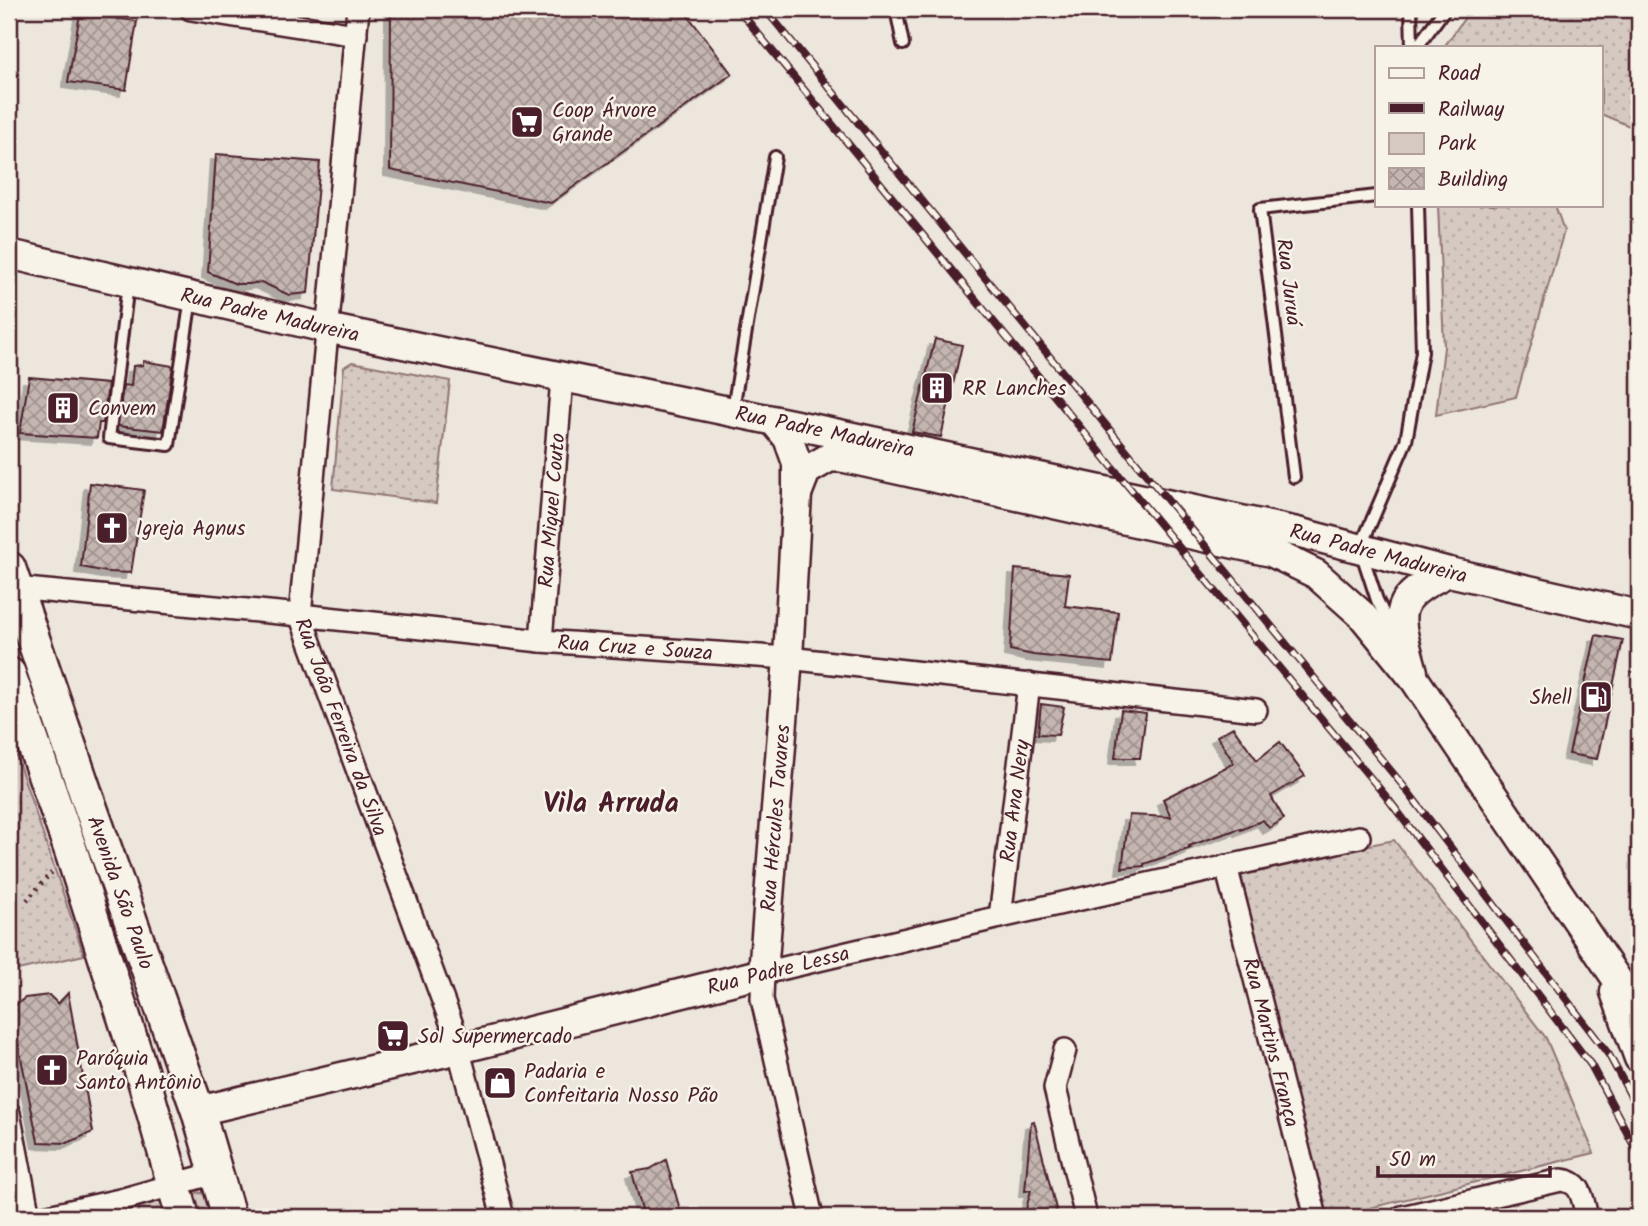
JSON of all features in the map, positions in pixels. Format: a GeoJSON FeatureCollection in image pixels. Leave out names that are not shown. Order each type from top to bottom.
{"type":"FeatureCollection","features":[{"type":"Feature","properties":{"kind":"main road","name":"Rua Padre Madureira"},"geometry":{"type":"LineString","coordinates":[[9,254],[326,328],[1297,532],[1449,572],[1639,615]]}},
{"type":"Feature","properties":{"kind":"main road","name":"Rua Hércules Tavares"},"geometry":{"type":"LineString","coordinates":[[763,973],[788,658],[797,494],[797,463],[788,438],[774,421]]}},
{"type":"Feature","properties":{"kind":"main road","name":"Rua Padre Madureira"},"geometry":{"type":"LineString","coordinates":[[797,494],[806,471],[830,457],[845,458],[1271,552],[1315,574],[1362,615],[1415,680]]}},
{"type":"Feature","properties":{"kind":"main road"},"geometry":{"type":"LineString","coordinates":[[1449,572],[1418,589],[1401,610],[1401,626],[1415,680],[1639,1012]]}},
{"type":"Feature","properties":{"kind":"main road","name":"Avenida São Paulo"},"geometry":{"type":"LineString","coordinates":[[12,578],[198,1111],[229,1217]]}},
{"type":"Feature","properties":{"kind":"main road","name":"Avenida São Paulo"},"geometry":{"type":"LineString","coordinates":[[9,674],[69,844],[145,1080],[183,1217]]}},
{"type":"Feature","properties":{"kind":"main road"},"geometry":{"type":"LineString","coordinates":[[90,911],[119,956],[175,1102],[198,1111]]}},
{"type":"Feature","properties":{"kind":"main road"},"geometry":{"type":"LineString","coordinates":[[1603,960],[1639,1058]]}},
{"type":"Feature","properties":{"kind":"main road","name":"Rua Padre Lessa"},"geometry":{"type":"LineString","coordinates":[[198,1111],[763,973]]}},
{"type":"Feature","properties":{"kind":"street"},"geometry":{"type":"LineString","coordinates":[[191,9],[356,35]]}},
{"type":"Feature","properties":{"kind":"street","name":"Rua João Ferreira da Silva"},"geometry":{"type":"LineString","coordinates":[[358,9],[300,615],[447,1012],[503,1217]]}},
{"type":"Feature","properties":{"kind":"street","name":"Rua Miguel Couto"},"geometry":{"type":"LineString","coordinates":[[541,641],[562,378]]}},
{"type":"Feature","properties":{"kind":"street","name":"Rua Cruz e Souza"},"geometry":{"type":"LineString","coordinates":[[12,578],[300,615],[541,641],[788,658],[1256,710]]}},
{"type":"Feature","properties":{"kind":"street","name":"Rua Ana Nery"},"geometry":{"type":"LineString","coordinates":[[1000,917],[1029,684]]}},
{"type":"Feature","properties":{"kind":"street","name":"Rua Padre Lessa"},"geometry":{"type":"LineString","coordinates":[[763,973],[1359,837]]}},
{"type":"Feature","properties":{"kind":"street","name":"Rua Martins França"},"geometry":{"type":"LineString","coordinates":[[1226,866],[1315,1217]]}},
{"type":"Feature","properties":{"kind":"street","name":"Rua Hércules Tavares"},"geometry":{"type":"LineString","coordinates":[[763,973],[762,999],[812,1217]]}},
{"type":"Feature","properties":{"kind":"street"},"geometry":{"type":"LineString","coordinates":[[1065,1050],[1055,1088],[1086,1217]]}},
{"type":"Feature","properties":{"kind":"street"},"geometry":{"type":"LineString","coordinates":[[9,1112],[29,1217]]}},
{"type":"Feature","properties":{"kind":"street"},"geometry":{"type":"LineString","coordinates":[[44,1217],[122,1209],[175,1185],[215,1173]]}},
{"type":"Feature","properties":{"kind":"street"},"geometry":{"type":"LineString","coordinates":[[1402,1217],[1561,1180],[1572,1181],[1580,1189],[1587,1217]]}},
{"type":"Feature","properties":{"kind":"lane"},"geometry":{"type":"LineString","coordinates":[[896,9],[903,44]]}},
{"type":"Feature","properties":{"kind":"lane"},"geometry":{"type":"LineString","coordinates":[[1411,9],[1415,46]]}},
{"type":"Feature","properties":{"kind":"lane"},"geometry":{"type":"LineString","coordinates":[[1416,46],[1445,9]]}},
{"type":"Feature","properties":{"kind":"lane"},"geometry":{"type":"LineString","coordinates":[[732,412],[775,157]]}},
{"type":"Feature","properties":{"kind":"lane","name":"Rua Juruá"},"geometry":{"type":"LineString","coordinates":[[1294,477],[1260,209],[1375,196]]}},
{"type":"Feature","properties":{"kind":"lane"},"geometry":{"type":"LineString","coordinates":[[1415,680],[1377,600],[1360,548],[1406,441],[1422,352],[1418,206]]}},
{"type":"Feature","properties":{"kind":"lane"},"geometry":{"type":"LineString","coordinates":[[129,281],[109,438],[169,445],[191,297]]}},
{"type":"Feature","properties":{"kind":"green space"},"geometry":{"type":"Polygon","coordinates":[[[1471,9],[1639,9],[1639,130],[1602,114],[1602,46],[1445,46],[1471,9]]]}},
{"type":"Feature","properties":{"kind":"green space"},"geometry":{"type":"Polygon","coordinates":[[[1438,206],[1555,206],[1564,231],[1516,397],[1436,415],[1444,347],[1438,206]]]}},
{"type":"Feature","properties":{"kind":"green space"},"geometry":{"type":"Polygon","coordinates":[[[352,362],[450,381],[436,503],[333,489],[344,367],[352,362]]]}},
{"type":"Feature","properties":{"kind":"green space"},"geometry":{"type":"Polygon","coordinates":[[[9,735],[84,955],[9,972],[9,735]]]}},
{"type":"Feature","properties":{"kind":"green space"},"geometry":{"type":"Polygon","coordinates":[[[1394,840],[1546,1038],[1594,1153],[1333,1217],[1321,1217],[1241,875],[1394,840]]]}},
{"type":"Feature","properties":{"kind":"green space"},"geometry":{"type":"Polygon","coordinates":[[[198,1192],[205,1194],[210,1217],[197,1217],[192,1197],[198,1192]]]}},
{"type":"Feature","properties":{"kind":"green space"},"geometry":{"type":"Polygon","coordinates":[[[161,1198],[170,1203],[174,1217],[139,1217],[141,1205],[161,1198]]]}},
{"type":"Feature","properties":{"kind":"building","name":"Coop Árvore Grande"},"geometry":{"type":"Polygon","coordinates":[[[391,9],[683,9],[732,74],[551,203],[390,170],[391,9]]]}},
{"type":"Feature","properties":{"kind":"building"},"geometry":{"type":"Polygon","coordinates":[[[80,14],[137,21],[126,90],[68,82],[80,14]]]}},
{"type":"Feature","properties":{"kind":"building"},"geometry":{"type":"Polygon","coordinates":[[[216,154],[320,162],[308,293],[289,295],[261,282],[236,284],[208,272],[216,154]]]}},
{"type":"Feature","properties":{"kind":"building","name":"RR Lanches"},"geometry":{"type":"Polygon","coordinates":[[[935,339],[962,345],[941,437],[912,432],[935,339]]]}},
{"type":"Feature","properties":{"kind":"building"},"geometry":{"type":"Polygon","coordinates":[[[143,361],[173,366],[163,431],[118,426],[123,385],[131,386],[133,366],[143,365],[143,361]]]}},
{"type":"Feature","properties":{"kind":"building","name":"Convem"},"geometry":{"type":"Polygon","coordinates":[[[29,377],[108,384],[103,423],[99,423],[97,438],[20,433],[29,377]]]}},
{"type":"Feature","properties":{"kind":"building","name":"Igreja Agnus"},"geometry":{"type":"Polygon","coordinates":[[[90,483],[144,490],[131,573],[81,567],[90,483]]]}},
{"type":"Feature","properties":{"kind":"building"},"geometry":{"type":"Polygon","coordinates":[[[1015,569],[1069,574],[1065,606],[1118,612],[1112,663],[1010,650],[1015,569]]]}},
{"type":"Feature","properties":{"kind":"building","name":"Shell"},"geometry":{"type":"Polygon","coordinates":[[[1596,635],[1623,640],[1597,759],[1569,754],[1596,635]]]}},
{"type":"Feature","properties":{"kind":"building"},"geometry":{"type":"Polygon","coordinates":[[[1041,704],[1064,707],[1058,735],[1038,734],[1041,704]]]}},
{"type":"Feature","properties":{"kind":"building"},"geometry":{"type":"Polygon","coordinates":[[[1121,710],[1146,713],[1140,758],[1115,758],[1121,710]]]}},
{"type":"Feature","properties":{"kind":"building"},"geometry":{"type":"Polygon","coordinates":[[[1233,727],[1257,760],[1280,742],[1305,776],[1271,796],[1284,819],[1269,828],[1263,820],[1241,830],[1189,846],[1191,848],[1144,866],[1122,868],[1129,815],[1171,817],[1163,799],[1234,763],[1217,736],[1233,727]]]}},
{"type":"Feature","properties":{"kind":"building","name":"Paróquia Santo Antônio"},"geometry":{"type":"Polygon","coordinates":[[[68,993],[93,1132],[67,1143],[38,1142],[11,1008],[25,998],[49,995],[58,1004],[68,993]]]}},
{"type":"Feature","properties":{"kind":"building"},"geometry":{"type":"Polygon","coordinates":[[[1034,1121],[1058,1217],[1024,1217],[1031,1190],[1025,1191],[1031,1122],[1034,1121]]]}},
{"type":"Feature","properties":{"kind":"building"},"geometry":{"type":"Polygon","coordinates":[[[666,1160],[682,1217],[644,1217],[632,1172],[650,1169],[666,1160]]]}},
{"type":"Feature","properties":{"kind":"railway"},"geometry":{"type":"LineString","coordinates":[[738,9],[1388,799],[1591,1065],[1639,1155]]}},
{"type":"Feature","properties":{"kind":"railway"},"geometry":{"type":"LineString","coordinates":[[765,9],[1405,788],[1609,1055],[1639,1111]]}},
{"type":"Feature","properties":{"kind":"place","name":"Coop Árvore Grande"},"geometry":{"type":"Point","coordinates":[527,122]}},
{"type":"Feature","properties":{"kind":"place","name":"RR Lanches"},"geometry":{"type":"Point","coordinates":[937,388]}},
{"type":"Feature","properties":{"kind":"place","name":"Convem"},"geometry":{"type":"Point","coordinates":[63,408]}},
{"type":"Feature","properties":{"kind":"place","name":"Igreja Agnus"},"geometry":{"type":"Point","coordinates":[112,528]}},
{"type":"Feature","properties":{"kind":"place","name":"Shell"},"geometry":{"type":"Point","coordinates":[1596,697]}},
{"type":"Feature","properties":{"kind":"place","name":"Sol Supermercado"},"geometry":{"type":"Point","coordinates":[393,1036]}},
{"type":"Feature","properties":{"kind":"place","name":"Paróquia Santo Antônio"},"geometry":{"type":"Point","coordinates":[52,1070]}},
{"type":"Feature","properties":{"kind":"place","name":"Padaria e Confeitaria Nosso Pão"},"geometry":{"type":"Point","coordinates":[500,1083]}},
{"type":"Feature","properties":{"kind":"district","name":"Vila Arruda"},"geometry":{"type":"Point","coordinates":[611,802]}}]}
